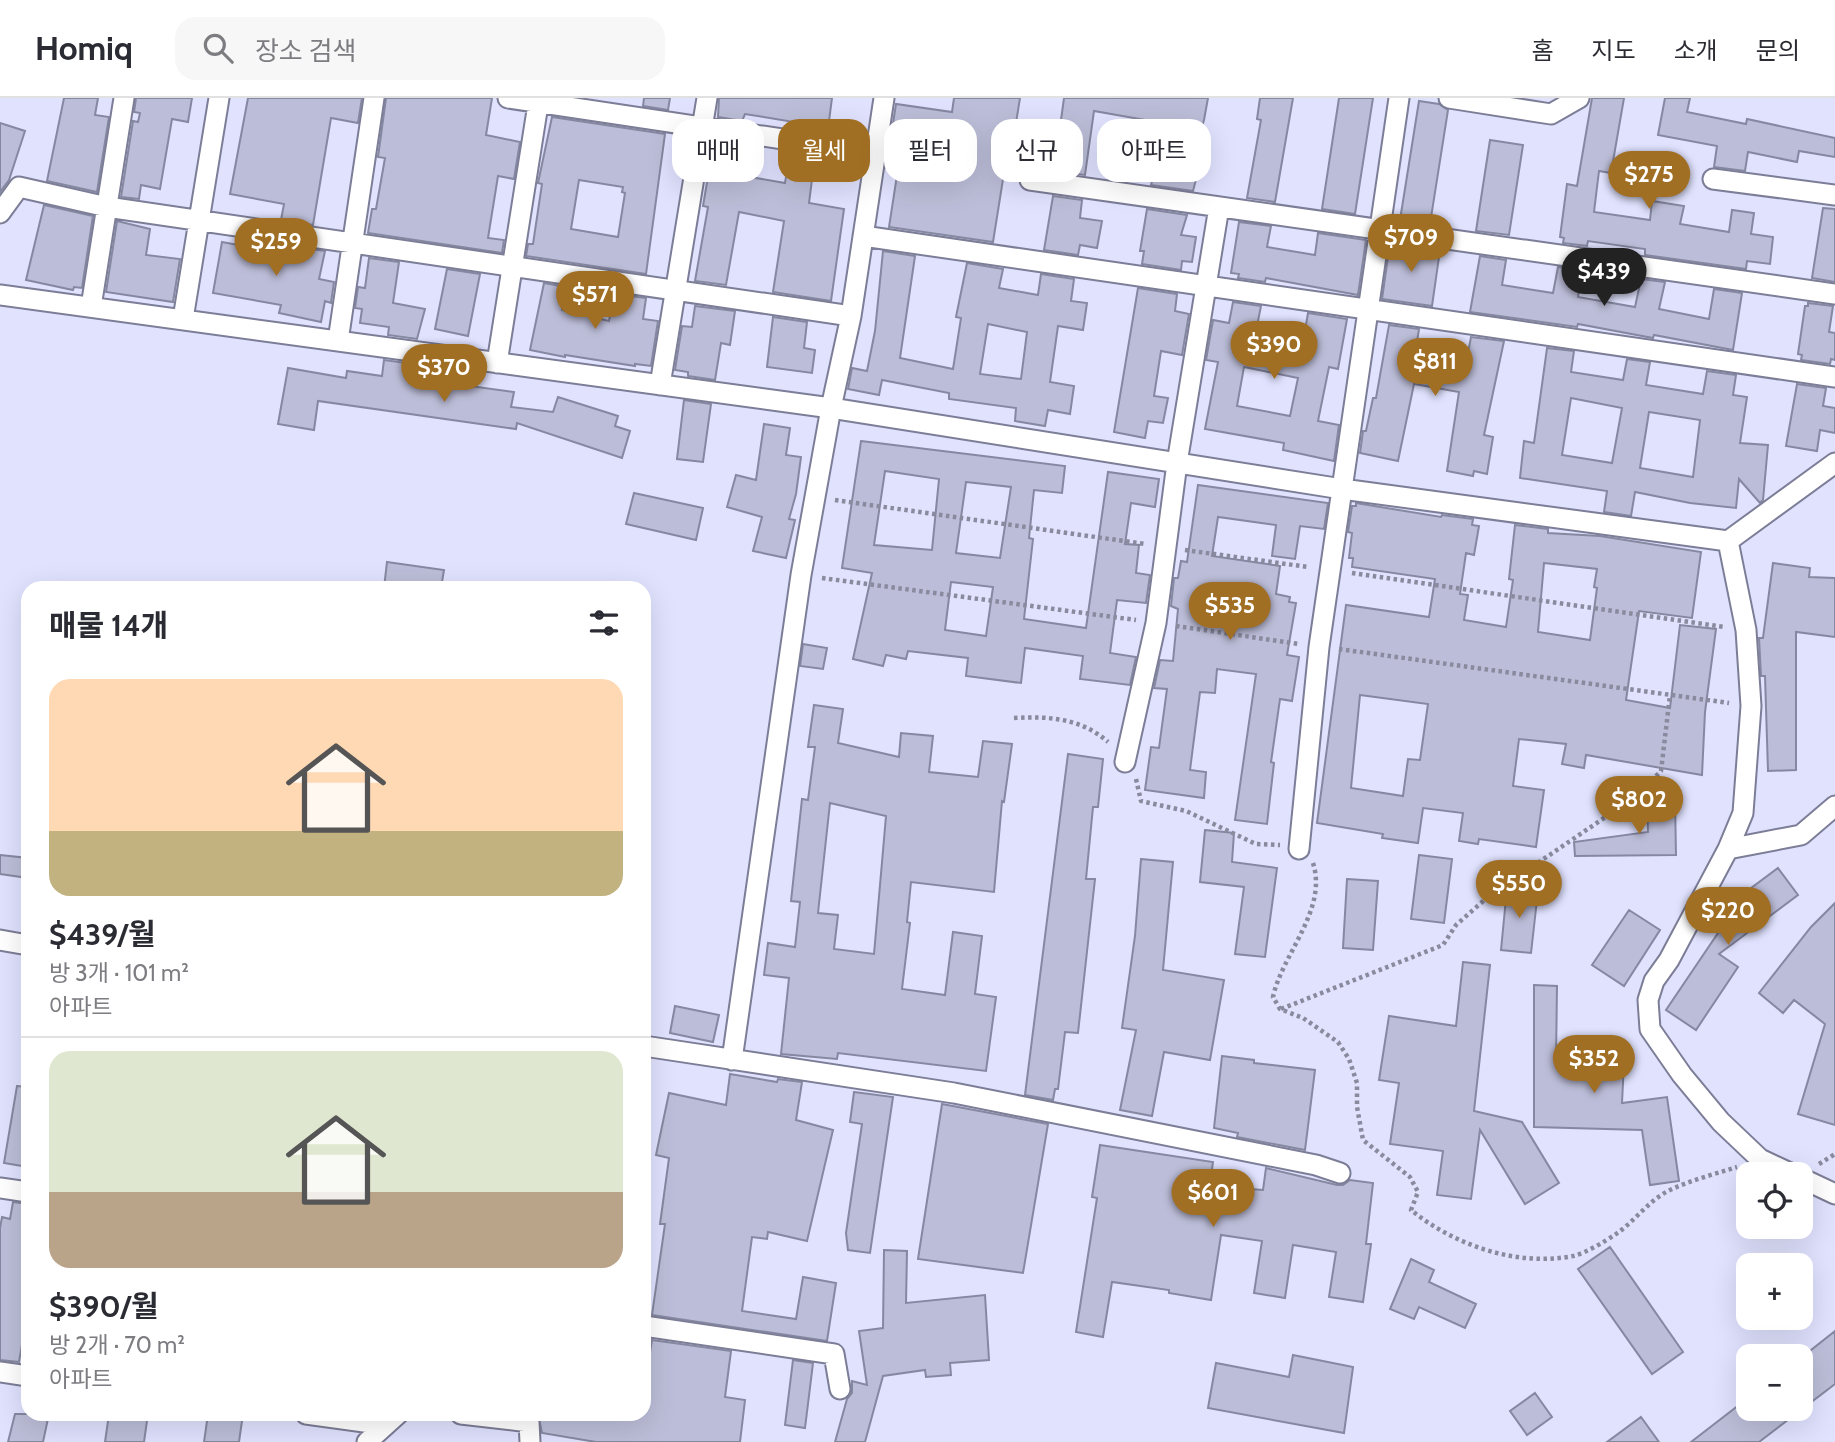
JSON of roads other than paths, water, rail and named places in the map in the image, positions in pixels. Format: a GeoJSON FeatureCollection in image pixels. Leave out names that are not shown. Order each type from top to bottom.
{"type":"FeatureCollection","features":[{"type":"Feature","properties":{"kind":"street"},"geometry":{"type":"LineString","coordinates":[[91,307],[124,98]]}},
{"type":"Feature","properties":{"kind":"street"},"geometry":{"type":"LineString","coordinates":[[183,319],[219,98]]}},
{"type":"Feature","properties":{"kind":"street"},"geometry":{"type":"LineString","coordinates":[[338,341],[374,98]]}},
{"type":"Feature","properties":{"kind":"street"},"geometry":{"type":"LineString","coordinates":[[508,98],[539,100],[672,122]]}},
{"type":"Feature","properties":{"kind":"street"},"geometry":{"type":"LineString","coordinates":[[703,119],[707,98]]}},
{"type":"Feature","properties":{"kind":"street"},"geometry":{"type":"LineString","coordinates":[[732,1060],[801,575],[831,408],[852,316],[884,98]]}},
{"type":"Feature","properties":{"kind":"street"},"geometry":{"type":"LineString","coordinates":[[1298,849],[1319,646],[1399,98]]}},
{"type":"Feature","properties":{"kind":"street"},"geometry":{"type":"LineString","coordinates":[[1449,98],[1551,114],[1579,98]]}},
{"type":"Feature","properties":{"kind":"street"},"geometry":{"type":"LineString","coordinates":[[497,363],[539,100]]}},
{"type":"Feature","properties":{"kind":"street"},"geometry":{"type":"LineString","coordinates":[[764,136],[876,153]]}},
{"type":"Feature","properties":{"kind":"street"},"geometry":{"type":"LineString","coordinates":[[1713,179],[1835,195]]}},
{"type":"Feature","properties":{"kind":"street"},"geometry":{"type":"LineString","coordinates":[[660,385],[693,182]]}},
{"type":"Feature","properties":{"kind":"street"},"geometry":{"type":"LineString","coordinates":[[1044,182],[1835,294]]}},
{"type":"Feature","properties":{"kind":"street"},"geometry":{"type":"LineString","coordinates":[[0,213],[19,187],[107,207],[852,316]]}},
{"type":"Feature","properties":{"kind":"street"},"geometry":{"type":"LineString","coordinates":[[1125,762],[1156,623],[1177,463],[1219,207]]}},
{"type":"Feature","properties":{"kind":"street"},"geometry":{"type":"LineString","coordinates":[[863,236],[1368,307],[1835,377]]}},
{"type":"Feature","properties":{"kind":"street"},"geometry":{"type":"LineString","coordinates":[[0,295],[831,408],[1342,489],[1728,541],[1835,463]]}},
{"type":"Feature","properties":{"kind":"street"},"geometry":{"type":"LineString","coordinates":[[1728,541],[1746,630],[1751,706],[1743,813],[1728,849],[1669,960],[1654,981],[1648,1000],[1650,1029],[1682,1075],[1721,1122],[1766,1162]]}},
{"type":"Feature","properties":{"kind":"street"},"geometry":{"type":"LineString","coordinates":[[1728,849],[1801,835],[1835,806]]}},
{"type":"Feature","properties":{"kind":"street"},"geometry":{"type":"LineString","coordinates":[[0,940],[21,944]]}},
{"type":"Feature","properties":{"kind":"street"},"geometry":{"type":"LineString","coordinates":[[651,1046],[954,1093],[1080,1116],[1316,1165],[1340,1173]]}},
{"type":"Feature","properties":{"kind":"street"},"geometry":{"type":"LineString","coordinates":[[1813,1184],[1835,1194]]}},
{"type":"Feature","properties":{"kind":"street"},"geometry":{"type":"LineString","coordinates":[[0,1188],[21,1191]]}},
{"type":"Feature","properties":{"kind":"street"},"geometry":{"type":"LineString","coordinates":[[651,1327],[834,1354],[840,1389]]}},
{"type":"Feature","properties":{"kind":"street"},"geometry":{"type":"LineString","coordinates":[[0,1372],[21,1375]]}},
{"type":"Feature","properties":{"kind":"street"},"geometry":{"type":"LineString","coordinates":[[367,1442],[391,1421]]}},
{"type":"Feature","properties":{"kind":"street"},"geometry":{"type":"LineString","coordinates":[[520,1421],[529,1422],[530,1442]]}}]}
